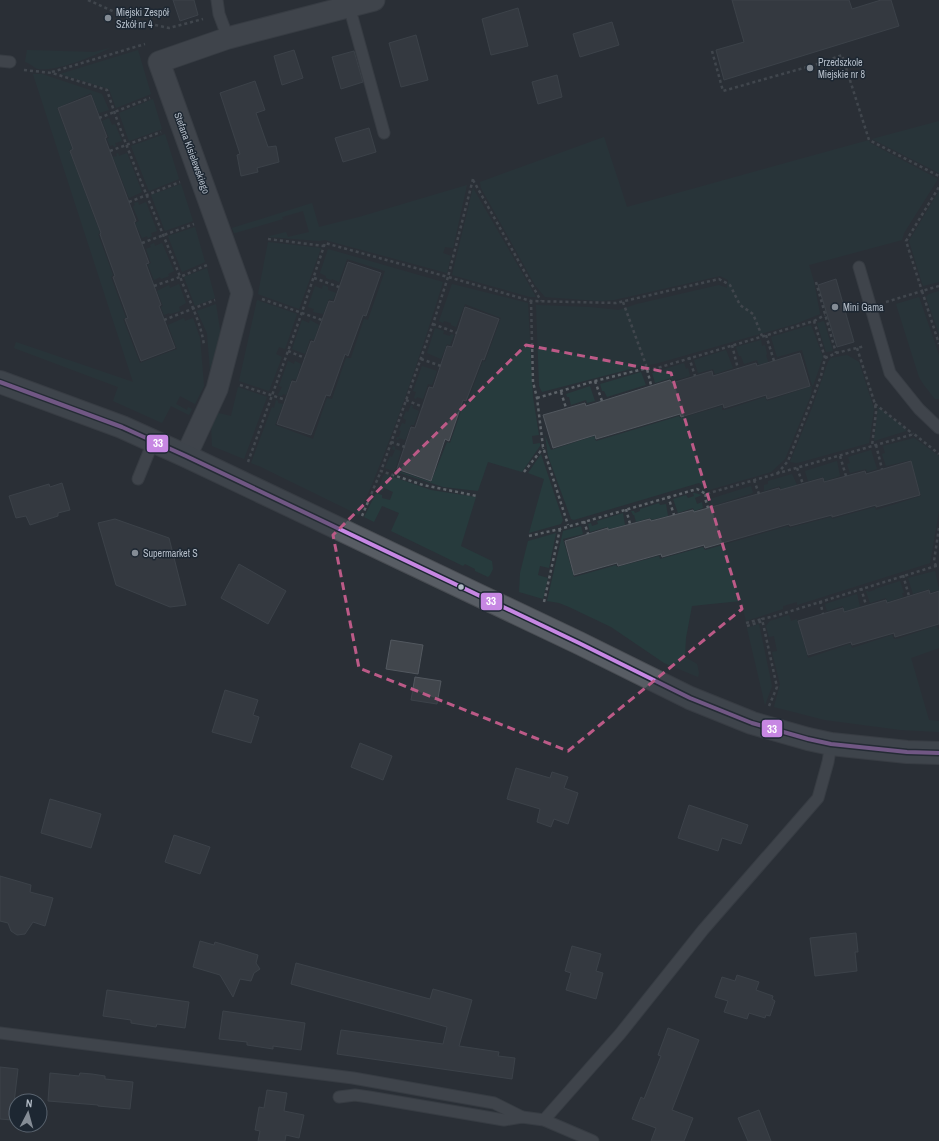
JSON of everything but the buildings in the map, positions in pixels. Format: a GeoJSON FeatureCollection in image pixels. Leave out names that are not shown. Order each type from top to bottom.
{"type":"FeatureCollection","features":[{"type":"Feature","properties":{"kind":"street","name":"Stefana Kisielewskiego"},"geometry":{"type":"LineString","coordinates":[[242,293],[159,62],[228,38],[374,0]]}},
{"type":"Feature","properties":{"kind":"street"},"geometry":{"type":"LineString","coordinates":[[186,456],[218,389],[242,293]]}},
{"type":"Feature","properties":{"kind":"street"},"geometry":{"type":"LineString","coordinates":[[0,382],[122,427],[186,456],[572,639],[690,698],[752,723],[831,744],[907,752],[939,753]]}},
{"type":"Feature","properties":{"kind":"lane"},"geometry":{"type":"LineString","coordinates":[[217,0],[219,14],[228,38]]}},
{"type":"Feature","properties":{"kind":"lane"},"geometry":{"type":"LineString","coordinates":[[349,6],[384,133]]}},
{"type":"Feature","properties":{"kind":"lane"},"geometry":{"type":"LineString","coordinates":[[859,267],[890,373],[919,409],[939,428]]}},
{"type":"Feature","properties":{"kind":"lane"},"geometry":{"type":"LineString","coordinates":[[138,479],[153,442]]}},
{"type":"Feature","properties":{"kind":"lane"},"geometry":{"type":"LineString","coordinates":[[544,1120],[620,1034],[704,930],[818,798],[828,762],[831,744]]}},
{"type":"Feature","properties":{"kind":"lane"},"geometry":{"type":"LineString","coordinates":[[0,1033],[353,1078],[494,1103],[522,1117]]}},
{"type":"Feature","properties":{"kind":"lane"},"geometry":{"type":"LineString","coordinates":[[339,1097],[355,1095],[504,1120],[522,1117],[544,1120],[593,1141]]}},
{"type":"Feature","properties":{"kind":"path"},"geometry":{"type":"LineString","coordinates":[[88,0],[132,20],[169,28],[219,14]]}},
{"type":"Feature","properties":{"kind":"path"},"geometry":{"type":"LineString","coordinates":[[712,51],[723,91],[820,63],[842,55],[869,140],[939,176]]}},
{"type":"Feature","properties":{"kind":"path"},"geometry":{"type":"LineString","coordinates":[[5,62],[16,70],[52,73],[107,90],[146,195],[193,309],[203,337],[205,353]]}},
{"type":"Feature","properties":{"kind":"path"},"geometry":{"type":"LineString","coordinates":[[99,118],[152,97]]}},
{"type":"Feature","properties":{"kind":"path"},"geometry":{"type":"LineString","coordinates":[[110,151],[163,131]]}},
{"type":"Feature","properties":{"kind":"path"},"geometry":{"type":"LineString","coordinates":[[360,521],[381,471],[433,324],[448,277],[473,180],[541,301]]}},
{"type":"Feature","properties":{"kind":"path"},"geometry":{"type":"LineString","coordinates":[[129,202],[180,181]]}},
{"type":"Feature","properties":{"kind":"path"},"geometry":{"type":"LineString","coordinates":[[939,187],[906,241],[939,344]]}},
{"type":"Feature","properties":{"kind":"path"},"geometry":{"type":"LineString","coordinates":[[142,243],[194,224]]}},
{"type":"Feature","properties":{"kind":"path"},"geometry":{"type":"LineString","coordinates":[[268,240],[324,246],[325,243],[531,301],[616,303],[720,279],[730,285],[740,305],[753,314],[762,336]]}},
{"type":"Feature","properties":{"kind":"path"},"geometry":{"type":"LineString","coordinates":[[246,466],[302,313],[324,246]]}},
{"type":"Feature","properties":{"kind":"path"},"geometry":{"type":"LineString","coordinates":[[154,286],[180,277],[207,265]]}},
{"type":"Feature","properties":{"kind":"path"},"geometry":{"type":"LineString","coordinates":[[314,278],[339,287]]}},
{"type":"Feature","properties":{"kind":"path"},"geometry":{"type":"LineString","coordinates":[[816,282],[836,353]]}},
{"type":"Feature","properties":{"kind":"path"},"geometry":{"type":"LineString","coordinates":[[870,307],[939,286]]}},
{"type":"Feature","properties":{"kind":"path"},"geometry":{"type":"LineString","coordinates":[[242,293],[322,320]]}},
{"type":"Feature","properties":{"kind":"path"},"geometry":{"type":"LineString","coordinates":[[164,320],[215,300]]}},
{"type":"Feature","properties":{"kind":"path"},"geometry":{"type":"LineString","coordinates":[[531,301],[533,382],[537,398],[543,448],[568,525]]}},
{"type":"Feature","properties":{"kind":"path"},"geometry":{"type":"LineString","coordinates":[[623,302],[647,368],[651,386]]}},
{"type":"Feature","properties":{"kind":"path"},"geometry":{"type":"LineString","coordinates":[[537,398],[647,368],[654,369],[814,321],[825,315]]}},
{"type":"Feature","properties":{"kind":"path"},"geometry":{"type":"LineString","coordinates":[[777,474],[788,460],[821,376],[825,358],[814,321]]}},
{"type":"Feature","properties":{"kind":"path"},"geometry":{"type":"LineString","coordinates":[[433,324],[457,333]]}},
{"type":"Feature","properties":{"kind":"path"},"geometry":{"type":"LineString","coordinates":[[766,335],[774,361]]}},
{"type":"Feature","properties":{"kind":"path"},"geometry":{"type":"LineString","coordinates":[[825,358],[836,353],[881,342]]}},
{"type":"Feature","properties":{"kind":"path"},"geometry":{"type":"LineString","coordinates":[[732,345],[738,368]]}},
{"type":"Feature","properties":{"kind":"path"},"geometry":{"type":"LineString","coordinates":[[857,348],[875,404],[876,412],[872,446]]}},
{"type":"Feature","properties":{"kind":"path"},"geometry":{"type":"LineString","coordinates":[[288,351],[305,358]]}},
{"type":"Feature","properties":{"kind":"path"},"geometry":{"type":"LineString","coordinates":[[690,358],[695,376]]}},
{"type":"Feature","properties":{"kind":"path"},"geometry":{"type":"LineString","coordinates":[[421,359],[441,366]]}},
{"type":"Feature","properties":{"kind":"path"},"geometry":{"type":"LineString","coordinates":[[220,379],[286,400]]}},
{"type":"Feature","properties":{"kind":"path"},"geometry":{"type":"LineString","coordinates":[[595,381],[602,401]]}},
{"type":"Feature","properties":{"kind":"path"},"geometry":{"type":"LineString","coordinates":[[561,392],[566,408]]}},
{"type":"Feature","properties":{"kind":"path"},"geometry":{"type":"LineString","coordinates":[[406,400],[423,406]]}},
{"type":"Feature","properties":{"kind":"path"},"geometry":{"type":"LineString","coordinates":[[875,404],[939,454]]}},
{"type":"Feature","properties":{"kind":"path"},"geometry":{"type":"LineString","coordinates":[[529,536],[696,488],[706,494],[914,434]]}},
{"type":"Feature","properties":{"kind":"path"},"geometry":{"type":"LineString","coordinates":[[391,442],[405,447]]}},
{"type":"Feature","properties":{"kind":"path"},"geometry":{"type":"LineString","coordinates":[[876,445],[882,469]]}},
{"type":"Feature","properties":{"kind":"path"},"geometry":{"type":"LineString","coordinates":[[524,472],[543,448]]}},
{"type":"Feature","properties":{"kind":"path"},"geometry":{"type":"LineString","coordinates":[[840,456],[846,476]]}},
{"type":"Feature","properties":{"kind":"path"},"geometry":{"type":"LineString","coordinates":[[798,468],[802,484]]}},
{"type":"Feature","properties":{"kind":"path"},"geometry":{"type":"LineString","coordinates":[[381,471],[423,485],[477,496]]}},
{"type":"Feature","properties":{"kind":"path"},"geometry":{"type":"LineString","coordinates":[[754,480],[759,494]]}},
{"type":"Feature","properties":{"kind":"path"},"geometry":{"type":"LineString","coordinates":[[706,494],[705,498],[708,508]]}},
{"type":"Feature","properties":{"kind":"path"},"geometry":{"type":"LineString","coordinates":[[668,496],[674,515]]}},
{"type":"Feature","properties":{"kind":"path"},"geometry":{"type":"LineString","coordinates":[[626,509],[630,524]]}},
{"type":"Feature","properties":{"kind":"path"},"geometry":{"type":"LineString","coordinates":[[584,521],[588,534]]}},
{"type":"Feature","properties":{"kind":"path"},"geometry":{"type":"LineString","coordinates":[[544,603],[560,528]]}},
{"type":"Feature","properties":{"kind":"path"},"geometry":{"type":"LineString","coordinates":[[747,624],[903,575],[938,566],[934,561],[939,528]]}},
{"type":"Feature","properties":{"kind":"path"},"geometry":{"type":"LineString","coordinates":[[903,575],[909,596]]}},
{"type":"Feature","properties":{"kind":"path"},"geometry":{"type":"LineString","coordinates":[[861,588],[866,605]]}},
{"type":"Feature","properties":{"kind":"path"},"geometry":{"type":"LineString","coordinates":[[820,601],[824,614]]}},
{"type":"Feature","properties":{"kind":"path"},"geometry":{"type":"LineString","coordinates":[[762,620],[777,687],[768,710]]}},
{"type":"Feature","properties":{"kind":"highlighted area"},"geometry":{"type":"Polygon","coordinates":[[[526,345],[671,373],[742,609],[568,751],[359,668],[333,535],[526,345]]]}},
{"type":"Feature","properties":{"kind":"green space"},"geometry":{"type":"Polygon","coordinates":[[[110,48],[85,59],[54,68],[38,69],[25,62],[27,50],[94,52],[110,48]]]}},
{"type":"Feature","properties":{"kind":"green space"},"geometry":{"type":"Polygon","coordinates":[[[138,50],[151,94],[116,108],[109,89],[60,74],[138,50]]]}},
{"type":"Feature","properties":{"kind":"green space"},"geometry":{"type":"Polygon","coordinates":[[[33,74],[42,74],[102,94],[109,110],[99,113],[91,93],[57,108],[72,149],[69,150],[100,233],[98,234],[113,275],[111,277],[126,318],[123,319],[140,363],[177,349],[168,325],[184,318],[185,321],[193,318],[200,338],[204,386],[195,404],[180,396],[176,404],[187,410],[188,407],[192,409],[189,415],[171,406],[162,423],[113,401],[118,387],[14,348],[16,342],[133,382],[33,74]]]}},
{"type":"Feature","properties":{"kind":"green space"},"geometry":{"type":"Polygon","coordinates":[[[153,99],[162,129],[129,141],[119,113],[153,99]]]}},
{"type":"Feature","properties":{"kind":"green space"},"geometry":{"type":"Polygon","coordinates":[[[109,118],[112,125],[115,124],[122,141],[115,143],[116,146],[114,147],[113,145],[110,146],[107,139],[109,138],[102,121],[109,118]]]}},
{"type":"Feature","properties":{"kind":"green space"},"geometry":{"type":"Polygon","coordinates":[[[939,121],[939,173],[872,139],[939,121]]]}},
{"type":"Feature","properties":{"kind":"green space"},"geometry":{"type":"Polygon","coordinates":[[[165,134],[179,179],[149,191],[131,146],[165,134]]]}},
{"type":"Feature","properties":{"kind":"green space"},"geometry":{"type":"Polygon","coordinates":[[[604,137],[627,207],[869,140],[870,143],[938,179],[904,233],[902,240],[809,265],[820,314],[795,324],[655,364],[542,392],[539,386],[536,305],[619,310],[637,304],[719,285],[727,288],[728,280],[720,276],[614,300],[600,301],[545,297],[535,285],[481,188],[480,182],[604,137]]]}},
{"type":"Feature","properties":{"kind":"green space"},"geometry":{"type":"Polygon","coordinates":[[[118,153],[119,156],[127,153],[142,192],[129,198],[113,157],[117,156],[116,154],[118,153]]]}},
{"type":"Feature","properties":{"kind":"green space"},"geometry":{"type":"Polygon","coordinates":[[[181,184],[193,221],[165,231],[151,195],[181,184]]]}},
{"type":"Feature","properties":{"kind":"green space"},"geometry":{"type":"Polygon","coordinates":[[[467,185],[453,248],[445,247],[443,253],[451,256],[447,273],[325,240],[319,241],[269,237],[286,232],[288,237],[309,232],[303,211],[282,217],[283,219],[235,233],[232,228],[312,203],[319,227],[359,217],[467,185]]]}},
{"type":"Feature","properties":{"kind":"green space"},"geometry":{"type":"Polygon","coordinates":[[[473,188],[536,297],[530,297],[452,275],[473,188]]]}},
{"type":"Feature","properties":{"kind":"green space"},"geometry":{"type":"Polygon","coordinates":[[[939,191],[939,282],[923,286],[909,241],[939,191]]]}},
{"type":"Feature","properties":{"kind":"green space"},"geometry":{"type":"Polygon","coordinates":[[[138,202],[139,205],[146,202],[157,231],[151,233],[152,236],[148,238],[147,236],[142,238],[135,223],[139,221],[133,207],[135,205],[134,203],[138,202]]]}},
{"type":"Feature","properties":{"kind":"green space"},"geometry":{"type":"Polygon","coordinates":[[[195,227],[205,262],[182,272],[168,236],[195,227]]]}},
{"type":"Feature","properties":{"kind":"green space"},"geometry":{"type":"Polygon","coordinates":[[[268,242],[321,248],[299,309],[258,294],[268,242]]]}},
{"type":"Feature","properties":{"kind":"green space"},"geometry":{"type":"Polygon","coordinates":[[[154,243],[155,246],[162,243],[174,271],[168,274],[169,276],[161,279],[160,277],[154,280],[148,265],[151,263],[146,249],[151,247],[150,245],[154,243]]]}},
{"type":"Feature","properties":{"kind":"green space"},"geometry":{"type":"Polygon","coordinates":[[[328,249],[443,282],[383,458],[359,515],[251,463],[276,400],[278,403],[283,404],[275,425],[313,439],[327,398],[332,399],[346,358],[351,358],[364,319],[368,320],[385,271],[347,259],[339,282],[332,279],[331,280],[320,273],[328,249]]]}},
{"type":"Feature","properties":{"kind":"green space"},"geometry":{"type":"Polygon","coordinates":[[[207,268],[215,298],[195,306],[184,277],[207,268]]]}},
{"type":"Feature","properties":{"kind":"green space"},"geometry":{"type":"Polygon","coordinates":[[[179,284],[186,303],[179,307],[180,311],[164,315],[161,307],[163,306],[157,291],[169,285],[170,288],[179,284]]]}},
{"type":"Feature","properties":{"kind":"green space"},"geometry":{"type":"Polygon","coordinates":[[[452,284],[528,303],[533,397],[539,435],[532,436],[533,444],[540,443],[540,446],[522,472],[488,462],[478,491],[443,487],[385,468],[390,456],[392,457],[395,450],[392,449],[393,446],[395,449],[401,451],[395,470],[431,482],[447,442],[450,443],[464,402],[467,403],[483,361],[485,362],[501,318],[465,304],[456,327],[451,325],[451,323],[444,321],[443,323],[439,321],[452,284]]]}},
{"type":"Feature","properties":{"kind":"green space"},"geometry":{"type":"Polygon","coordinates":[[[323,285],[328,287],[328,290],[336,293],[333,300],[329,299],[323,314],[313,312],[314,309],[308,307],[315,286],[322,289],[323,285]]]}},
{"type":"Feature","properties":{"kind":"green space"},"geometry":{"type":"Polygon","coordinates":[[[939,291],[939,334],[926,297],[929,294],[939,291]]]}},
{"type":"Feature","properties":{"kind":"green space"},"geometry":{"type":"Polygon","coordinates":[[[919,297],[939,355],[939,399],[935,399],[919,377],[896,304],[919,297]]]}},
{"type":"Feature","properties":{"kind":"green space"},"geometry":{"type":"Polygon","coordinates":[[[257,300],[297,314],[285,349],[279,347],[276,354],[282,357],[269,391],[239,381],[257,300]]]}},
{"type":"Feature","properties":{"kind":"green space"},"geometry":{"type":"Polygon","coordinates":[[[216,304],[222,343],[211,382],[207,333],[197,311],[216,304]]]}},
{"type":"Feature","properties":{"kind":"green space"},"geometry":{"type":"Polygon","coordinates":[[[302,320],[309,323],[310,320],[319,325],[314,340],[310,339],[305,354],[292,349],[302,320]]]}},
{"type":"Feature","properties":{"kind":"green space"},"geometry":{"type":"Polygon","coordinates":[[[824,321],[833,351],[826,352],[817,323],[824,321]]]}},
{"type":"Feature","properties":{"kind":"green space"},"geometry":{"type":"Polygon","coordinates":[[[811,325],[823,357],[813,386],[802,350],[777,357],[771,337],[811,325]]]}},
{"type":"Feature","properties":{"kind":"green space"},"geometry":{"type":"Polygon","coordinates":[[[435,328],[444,331],[443,334],[450,336],[451,334],[454,335],[450,345],[447,344],[441,359],[427,353],[435,328]]]}},
{"type":"Feature","properties":{"kind":"green space"},"geometry":{"type":"Polygon","coordinates":[[[761,340],[762,346],[765,345],[768,362],[759,365],[757,360],[744,364],[736,347],[761,340]]]}},
{"type":"Feature","properties":{"kind":"green space"},"geometry":{"type":"Polygon","coordinates":[[[726,350],[733,368],[715,374],[713,369],[698,373],[694,360],[726,350]]]}},
{"type":"Feature","properties":{"kind":"green space"},"geometry":{"type":"Polygon","coordinates":[[[847,355],[859,362],[874,409],[869,443],[801,462],[790,462],[812,408],[828,362],[831,358],[847,355]]]}},
{"type":"Feature","properties":{"kind":"green space"},"geometry":{"type":"Polygon","coordinates":[[[288,361],[294,364],[295,361],[301,364],[296,380],[292,379],[286,395],[283,394],[282,396],[278,395],[282,387],[279,386],[288,361]]]}},
{"type":"Feature","properties":{"kind":"green space"},"geometry":{"type":"Polygon","coordinates":[[[684,363],[686,369],[688,368],[690,376],[673,381],[671,378],[655,383],[652,373],[684,363]]]}},
{"type":"Feature","properties":{"kind":"green space"},"geometry":{"type":"Polygon","coordinates":[[[422,366],[437,371],[432,385],[428,384],[423,399],[417,397],[416,399],[414,398],[416,392],[413,391],[422,366]]]}},
{"type":"Feature","properties":{"kind":"green space"},"geometry":{"type":"Polygon","coordinates":[[[641,372],[646,385],[607,397],[604,391],[602,391],[600,384],[641,372]]]}},
{"type":"Feature","properties":{"kind":"green space"},"geometry":{"type":"Polygon","coordinates":[[[590,386],[595,401],[587,403],[586,400],[571,405],[569,397],[567,397],[566,394],[590,386]]]}},
{"type":"Feature","properties":{"kind":"green space"},"geometry":{"type":"Polygon","coordinates":[[[812,386],[811,395],[785,459],[771,472],[709,490],[699,483],[574,520],[571,519],[548,456],[545,435],[551,450],[594,436],[596,441],[679,416],[681,418],[722,406],[722,410],[725,410],[765,397],[767,401],[812,386]]]}},
{"type":"Feature","properties":{"kind":"green space"},"geometry":{"type":"Polygon","coordinates":[[[238,387],[267,397],[244,459],[212,446],[211,421],[214,412],[231,416],[238,387]]]}},
{"type":"Feature","properties":{"kind":"green space"},"geometry":{"type":"Polygon","coordinates":[[[411,405],[413,406],[412,408],[419,411],[414,425],[411,425],[405,440],[399,438],[398,440],[396,439],[399,437],[401,431],[399,430],[402,423],[405,424],[406,420],[403,418],[411,405]]]}},
{"type":"Feature","properties":{"kind":"green space"},"geometry":{"type":"Polygon","coordinates":[[[878,407],[906,429],[906,431],[874,441],[878,407]]]}},
{"type":"Feature","properties":{"kind":"green space"},"geometry":{"type":"Polygon","coordinates":[[[914,438],[939,456],[939,511],[930,563],[797,605],[797,602],[783,606],[783,609],[746,621],[741,601],[692,606],[686,638],[685,657],[697,664],[699,673],[698,677],[664,663],[611,627],[569,607],[559,603],[547,601],[563,531],[581,526],[583,534],[563,539],[574,577],[616,565],[617,567],[659,556],[660,559],[703,547],[705,550],[788,526],[789,528],[831,517],[832,519],[875,507],[876,510],[921,496],[911,460],[886,466],[882,454],[885,453],[883,446],[914,438]]]}},
{"type":"Feature","properties":{"kind":"green space"},"geometry":{"type":"Polygon","coordinates":[[[871,450],[877,469],[867,472],[866,469],[850,473],[847,464],[850,463],[848,457],[871,450]]]}},
{"type":"Feature","properties":{"kind":"green space"},"geometry":{"type":"Polygon","coordinates":[[[541,454],[563,520],[561,524],[529,533],[544,479],[528,473],[541,454]]]}},
{"type":"Feature","properties":{"kind":"green space"},"geometry":{"type":"Polygon","coordinates":[[[837,461],[840,476],[825,481],[823,477],[808,481],[805,471],[837,461]]]}},
{"type":"Feature","properties":{"kind":"green space"},"geometry":{"type":"Polygon","coordinates":[[[385,474],[431,490],[476,497],[461,546],[492,561],[493,569],[490,575],[488,577],[465,564],[463,566],[391,531],[399,513],[382,506],[374,522],[364,517],[376,493],[382,495],[382,498],[390,500],[393,492],[384,488],[383,491],[378,489],[385,474]]]}},
{"type":"Feature","properties":{"kind":"green space"},"geometry":{"type":"Polygon","coordinates":[[[792,474],[797,485],[781,490],[780,486],[764,491],[764,485],[768,484],[768,481],[792,474]]]}},
{"type":"Feature","properties":{"kind":"green space"},"geometry":{"type":"Polygon","coordinates":[[[751,486],[753,493],[712,506],[710,499],[751,486]]]}},
{"type":"Feature","properties":{"kind":"green space"},"geometry":{"type":"Polygon","coordinates":[[[693,493],[702,495],[695,498],[697,504],[702,502],[703,508],[694,511],[693,508],[678,513],[673,499],[686,495],[688,498],[694,496],[693,493]]]}},
{"type":"Feature","properties":{"kind":"green space"},"geometry":{"type":"Polygon","coordinates":[[[659,503],[660,505],[666,504],[668,516],[651,520],[650,518],[636,522],[631,511],[634,511],[635,513],[640,511],[640,509],[659,503]]]}},
{"type":"Feature","properties":{"kind":"green space"},"geometry":{"type":"Polygon","coordinates":[[[623,513],[625,525],[609,529],[607,527],[590,532],[588,524],[591,523],[592,526],[598,524],[597,521],[623,513]]]}},
{"type":"Feature","properties":{"kind":"green space"},"geometry":{"type":"Polygon","coordinates":[[[556,533],[549,568],[540,566],[538,575],[548,578],[543,599],[519,592],[520,573],[528,541],[556,533]]]}},
{"type":"Feature","properties":{"kind":"green space"},"geometry":{"type":"Polygon","coordinates":[[[935,571],[939,590],[931,592],[929,589],[913,594],[908,578],[935,571]]]}},
{"type":"Feature","properties":{"kind":"green space"},"geometry":{"type":"Polygon","coordinates":[[[900,581],[904,593],[902,593],[903,597],[887,602],[886,598],[870,603],[866,591],[868,592],[875,590],[900,581]]]}},
{"type":"Feature","properties":{"kind":"green space"},"geometry":{"type":"Polygon","coordinates":[[[857,594],[860,607],[844,611],[843,606],[827,611],[825,604],[857,594]]]}},
{"type":"Feature","properties":{"kind":"green space"},"geometry":{"type":"Polygon","coordinates":[[[789,615],[791,621],[797,619],[808,658],[850,644],[852,648],[892,635],[894,639],[897,639],[936,626],[939,629],[939,648],[911,658],[929,720],[939,721],[939,732],[901,730],[825,720],[774,707],[780,684],[772,652],[777,651],[774,636],[769,637],[766,626],[770,621],[789,615]]]}},
{"type":"Feature","properties":{"kind":"green space"},"geometry":{"type":"Polygon","coordinates":[[[759,624],[772,686],[765,705],[747,628],[759,624]]]}},
{"type":"Feature","properties":{"kind":"transit line","name":"33"},"geometry":{"type":"LineString","coordinates":[[0,382],[122,427],[186,456],[579,643],[690,698],[752,723],[831,744],[907,752],[939,753]]}},
{"type":"Feature","properties":{"kind":"place","name":"Miejski Zespół Szkół nr 4"},"geometry":{"type":"Point","coordinates":[108,18]}},
{"type":"Feature","properties":{"kind":"place","name":"Przedszkole Miejskie nr 8"},"geometry":{"type":"Point","coordinates":[810,68]}},
{"type":"Feature","properties":{"kind":"place","name":"Mini Gama"},"geometry":{"type":"Point","coordinates":[835,307]}},
{"type":"Feature","properties":{"kind":"place","name":"Supermarket S"},"geometry":{"type":"Point","coordinates":[135,553]}}]}
